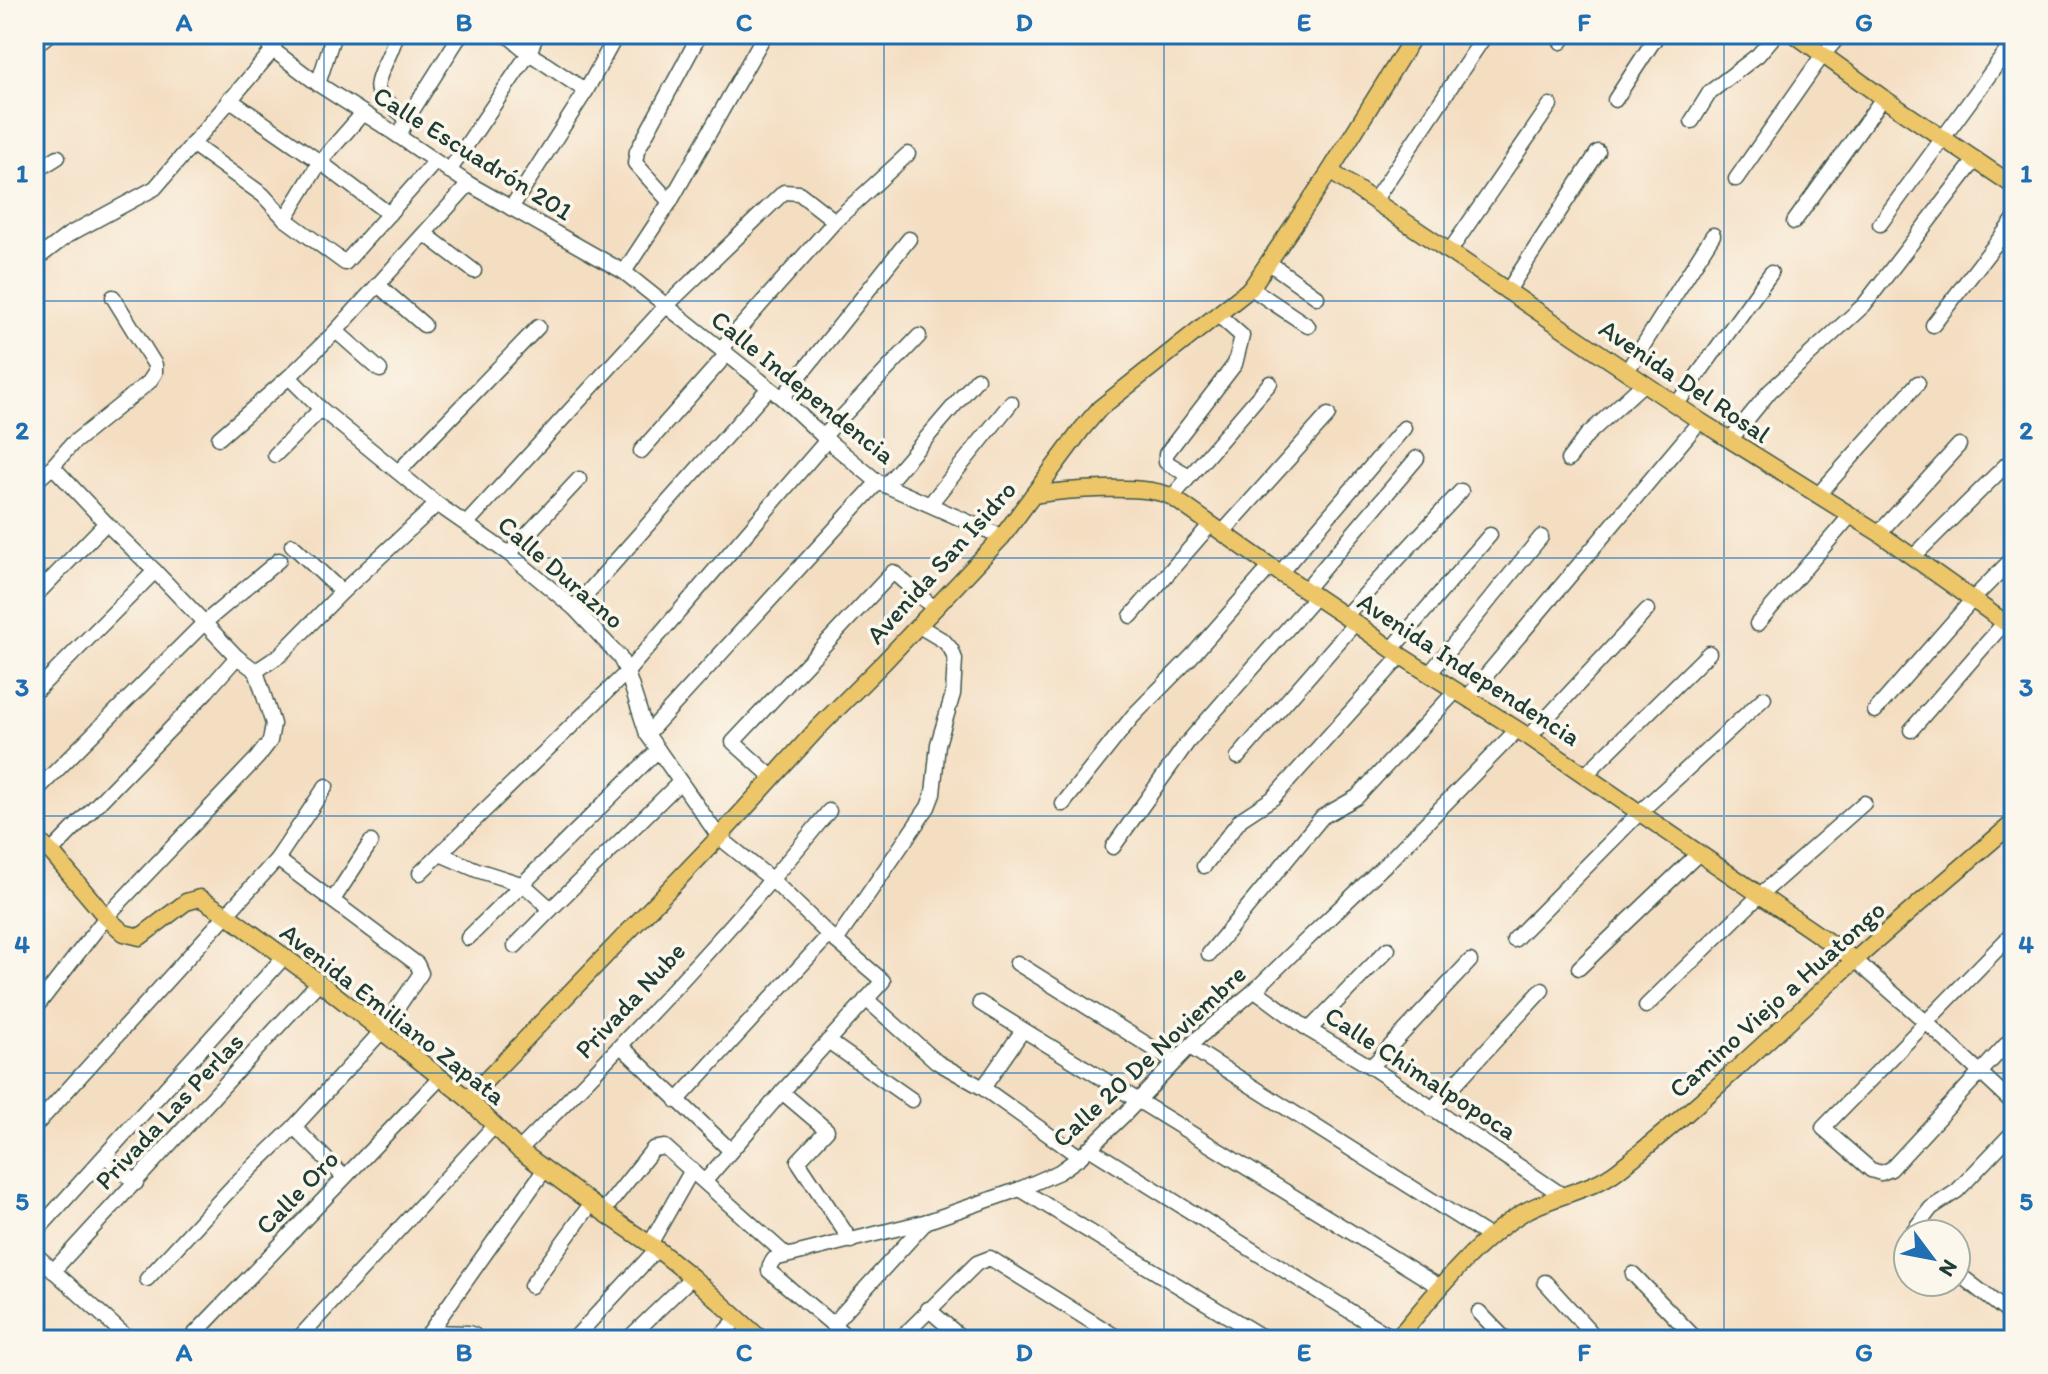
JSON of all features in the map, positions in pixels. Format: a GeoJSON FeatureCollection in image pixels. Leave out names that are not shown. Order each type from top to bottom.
{"type":"FeatureCollection","features":[{"type":"Feature","properties":{"kind":"main road","name":"Avenida San Isidro"},"geometry":{"type":"LineString","coordinates":[[468,1099],[1002,537],[1100,408],[1251,288],[1330,171],[1415,34]]}},
{"type":"Feature","properties":{"kind":"main road"},"geometry":{"type":"LineString","coordinates":[[1794,34],[2014,186]]}},
{"type":"Feature","properties":{"kind":"main road","name":"Avenida Del Rosal"},"geometry":{"type":"LineString","coordinates":[[1330,171],[1700,421],[1879,533],[2010,626]]}},
{"type":"Feature","properties":{"kind":"main road","name":"Avenida Independencia"},"geometry":{"type":"LineString","coordinates":[[1033,495],[1150,489],[1164,492],[1855,960]]}},
{"type":"Feature","properties":{"kind":"main road","name":"Camino Viejo a Huatongo"},"geometry":{"type":"LineString","coordinates":[[1396,1340],[1440,1287],[1490,1237],[1524,1212],[1615,1173],[1738,1068],[1855,960],[2014,822]]}},
{"type":"Feature","properties":{"kind":"main road","name":"Avenida Emiliano Zapata"},"geometry":{"type":"LineString","coordinates":[[34,837],[124,933],[140,937],[186,902],[200,898],[227,915],[319,982],[468,1099],[519,1150],[692,1277],[762,1340]]}},
{"type":"Feature","properties":{"kind":"street"},"geometry":{"type":"LineString","coordinates":[[34,46],[50,34]]}},
{"type":"Feature","properties":{"kind":"street","name":"Calle Escuadrón 201"},"geometry":{"type":"LineString","coordinates":[[259,34],[273,50],[318,84],[469,184],[624,272],[665,307]]}},
{"type":"Feature","properties":{"kind":"street"},"geometry":{"type":"LineString","coordinates":[[34,261],[68,235],[155,188],[273,50],[278,34]]}},
{"type":"Feature","properties":{"kind":"street"},"geometry":{"type":"LineString","coordinates":[[318,84],[334,34]]}},
{"type":"Feature","properties":{"kind":"street"},"geometry":{"type":"LineString","coordinates":[[396,34],[377,83],[379,92],[407,119]]}},
{"type":"Feature","properties":{"kind":"street"},"geometry":{"type":"LineString","coordinates":[[399,136],[461,34]]}},
{"type":"Feature","properties":{"kind":"street"},"geometry":{"type":"LineString","coordinates":[[507,34],[529,53],[586,91]]}},
{"type":"Feature","properties":{"kind":"street"},"geometry":{"type":"LineString","coordinates":[[449,171],[529,53],[537,34]]}},
{"type":"Feature","properties":{"kind":"street"},"geometry":{"type":"LineString","coordinates":[[511,208],[586,91],[617,34]]}},
{"type":"Feature","properties":{"kind":"street"},"geometry":{"type":"LineString","coordinates":[[670,202],[635,163],[637,151],[700,34]]}},
{"type":"Feature","properties":{"kind":"street"},"geometry":{"type":"LineString","coordinates":[[624,272],[670,202],[765,34]]}},
{"type":"Feature","properties":{"kind":"street"},"geometry":{"type":"LineString","coordinates":[[1374,201],[1486,34]]}},
{"type":"Feature","properties":{"kind":"street"},"geometry":{"type":"LineString","coordinates":[[1615,100],[1658,34]]}},
{"type":"Feature","properties":{"kind":"street"},"geometry":{"type":"LineString","coordinates":[[1692,121],[1710,92],[1758,55],[1776,34]]}},
{"type":"Feature","properties":{"kind":"street"},"geometry":{"type":"LineString","coordinates":[[1736,179],[1822,56],[1841,34]]}},
{"type":"Feature","properties":{"kind":"street"},"geometry":{"type":"LineString","coordinates":[[1880,224],[2014,41]]}},
{"type":"Feature","properties":{"kind":"street"},"geometry":{"type":"LineString","coordinates":[[1794,222],[1883,98]]}},
{"type":"Feature","properties":{"kind":"street"},"geometry":{"type":"LineString","coordinates":[[229,99],[389,214]]}},
{"type":"Feature","properties":{"kind":"street"},"geometry":{"type":"LineString","coordinates":[[1449,252],[1550,105]]}},
{"type":"Feature","properties":{"kind":"street"},"geometry":{"type":"LineString","coordinates":[[285,219],[320,162],[363,113]]}},
{"type":"Feature","properties":{"kind":"street"},"geometry":{"type":"LineString","coordinates":[[192,144],[263,195],[285,219],[345,263],[435,162]]}},
{"type":"Feature","properties":{"kind":"street"},"geometry":{"type":"LineString","coordinates":[[1507,292],[1598,152]]}},
{"type":"Feature","properties":{"kind":"street"},"geometry":{"type":"LineString","coordinates":[[641,451],[835,221],[908,154]]}},
{"type":"Feature","properties":{"kind":"street"},"geometry":{"type":"LineString","coordinates":[[34,172],[58,157]]}},
{"type":"Feature","properties":{"kind":"street"},"geometry":{"type":"LineString","coordinates":[[1730,440],[1770,391],[1864,305],[1976,159]]}},
{"type":"Feature","properties":{"kind":"street"},"geometry":{"type":"LineString","coordinates":[[219,438],[336,331],[469,184]]}},
{"type":"Feature","properties":{"kind":"street"},"geometry":{"type":"LineString","coordinates":[[467,523],[665,307],[784,192],[799,193],[835,221]]}},
{"type":"Feature","properties":{"kind":"street"},"geometry":{"type":"LineString","coordinates":[[1933,325],[2014,220]]}},
{"type":"Feature","properties":{"kind":"street"},"geometry":{"type":"LineString","coordinates":[[425,234],[474,271]]}},
{"type":"Feature","properties":{"kind":"street"},"geometry":{"type":"LineString","coordinates":[[1627,371],[1713,235]]}},
{"type":"Feature","properties":{"kind":"street"},"geometry":{"type":"LineString","coordinates":[[782,398],[909,239]]}},
{"type":"Feature","properties":{"kind":"street"},"geometry":{"type":"LineString","coordinates":[[1268,262],[1317,297]]}},
{"type":"Feature","properties":{"kind":"street"},"geometry":{"type":"LineString","coordinates":[[1676,405],[1771,273]]}},
{"type":"Feature","properties":{"kind":"street"},"geometry":{"type":"LineString","coordinates":[[378,285],[424,325]]}},
{"type":"Feature","properties":{"kind":"street"},"geometry":{"type":"LineString","coordinates":[[1251,288],[1308,326]]}},
{"type":"Feature","properties":{"kind":"street"},"geometry":{"type":"LineString","coordinates":[[34,483],[72,444],[149,382],[155,373],[155,365],[113,297]]}},
{"type":"Feature","properties":{"kind":"street","name":"Calle Independencia"},"geometry":{"type":"LineString","coordinates":[[665,307],[782,398],[882,484],[1002,537]]}},
{"type":"Feature","properties":{"kind":"street"},"geometry":{"type":"LineString","coordinates":[[1189,476],[1166,462],[1166,454],[1235,364],[1242,336],[1217,314]]}},
{"type":"Feature","properties":{"kind":"street"},"geometry":{"type":"LineString","coordinates":[[398,472],[538,327]]}},
{"type":"Feature","properties":{"kind":"street"},"geometry":{"type":"LineString","coordinates":[[336,331],[380,370]]}},
{"type":"Feature","properties":{"kind":"street"},"geometry":{"type":"LineString","coordinates":[[420,873],[627,672],[825,438],[919,336]]}},
{"type":"Feature","properties":{"kind":"street","name":"Calle Durazno"},"geometry":{"type":"LineString","coordinates":[[289,377],[321,409],[437,504],[509,554],[574,608],[619,656],[647,734],[719,837],[772,880],[883,981],[866,999]]}},
{"type":"Feature","properties":{"kind":"street"},"geometry":{"type":"LineString","coordinates":[[647,734],[977,379]]}},
{"type":"Feature","properties":{"kind":"street"},"geometry":{"type":"LineString","coordinates":[[1172,497],[1270,383]]}},
{"type":"Feature","properties":{"kind":"street"},"geometry":{"type":"LineString","coordinates":[[1568,460],[1587,435],[1644,383]]}},
{"type":"Feature","properties":{"kind":"street"},"geometry":{"type":"LineString","coordinates":[[1818,495],[1918,383]]}},
{"type":"Feature","properties":{"kind":"street"},"geometry":{"type":"LineString","coordinates":[[574,608],[769,388]]}},
{"type":"Feature","properties":{"kind":"street"},"geometry":{"type":"LineString","coordinates":[[930,504],[1011,403]]}},
{"type":"Feature","properties":{"kind":"street"},"geometry":{"type":"LineString","coordinates":[[275,455],[321,409]]}},
{"type":"Feature","properties":{"kind":"street"},"geometry":{"type":"LineString","coordinates":[[1131,616],[1328,415]]}},
{"type":"Feature","properties":{"kind":"street"},"geometry":{"type":"LineString","coordinates":[[1209,954],[1322,817],[1357,797],[1461,695],[1700,421]]}},
{"type":"Feature","properties":{"kind":"street"},"geometry":{"type":"LineString","coordinates":[[1063,804],[1133,716],[1275,570],[1404,428]]}},
{"type":"Feature","properties":{"kind":"street"},"geometry":{"type":"LineString","coordinates":[[1879,533],[1959,445]]}},
{"type":"Feature","properties":{"kind":"street"},"geometry":{"type":"LineString","coordinates":[[1113,847],[1187,743],[1417,458]]}},
{"type":"Feature","properties":{"kind":"street"},"geometry":{"type":"LineString","coordinates":[[1913,557],[2007,464]]}},
{"type":"Feature","properties":{"kind":"street"},"geometry":{"type":"LineString","coordinates":[[34,1010],[106,917],[257,758],[270,741],[273,724],[256,671],[237,657],[51,468]]}},
{"type":"Feature","properties":{"kind":"street"},"geometry":{"type":"LineString","coordinates":[[509,554],[579,479]]}},
{"type":"Feature","properties":{"kind":"street"},"geometry":{"type":"LineString","coordinates":[[1238,757],[1350,619],[1461,491]]}},
{"type":"Feature","properties":{"kind":"street"},"geometry":{"type":"LineString","coordinates":[[256,671],[280,655],[342,592],[437,504]]}},
{"type":"Feature","properties":{"kind":"street"},"geometry":{"type":"LineString","coordinates":[[1757,624],[1851,515]]}},
{"type":"Feature","properties":{"kind":"street"},"geometry":{"type":"LineString","coordinates":[[34,597],[106,523]]}},
{"type":"Feature","properties":{"kind":"street"},"geometry":{"type":"LineString","coordinates":[[1204,866],[1241,819],[1273,798],[1490,535]]}},
{"type":"Feature","properties":{"kind":"street"},"geometry":{"type":"LineString","coordinates":[[1430,673],[1541,537]]}},
{"type":"Feature","properties":{"kind":"street"},"geometry":{"type":"LineString","coordinates":[[292,545],[342,592]]}},
{"type":"Feature","properties":{"kind":"street"},"geometry":{"type":"LineString","coordinates":[[1875,711],[2014,557]]}},
{"type":"Feature","properties":{"kind":"street"},"geometry":{"type":"LineString","coordinates":[[34,793],[204,623],[279,560]]}},
{"type":"Feature","properties":{"kind":"street"},"geometry":{"type":"LineString","coordinates":[[34,693],[155,571]]}},
{"type":"Feature","properties":{"kind":"street"},"geometry":{"type":"LineString","coordinates":[[772,777],[733,742],[893,572],[935,609]]}},
{"type":"Feature","properties":{"kind":"street","name":"Calle 20 De Noviembre"},"geometry":{"type":"LineString","coordinates":[[786,1255],[928,1221],[1059,1172],[1139,1101],[1190,1047],[1255,990],[1647,610]]}},
{"type":"Feature","properties":{"kind":"street"},"geometry":{"type":"LineString","coordinates":[[677,1101],[833,938],[928,807],[933,794],[938,744],[953,694],[955,659],[944,641],[919,626]]}},
{"type":"Feature","properties":{"kind":"street"},"geometry":{"type":"LineString","coordinates":[[1911,730],[2010,626]]}},
{"type":"Feature","properties":{"kind":"street"},"geometry":{"type":"LineString","coordinates":[[1585,775],[1709,653]]}},
{"type":"Feature","properties":{"kind":"street"},"geometry":{"type":"LineString","coordinates":[[51,852],[237,657]]}},
{"type":"Feature","properties":{"kind":"street"},"geometry":{"type":"LineString","coordinates":[[1514,940],[1640,812],[1764,698]]}},
{"type":"Feature","properties":{"kind":"street"},"geometry":{"type":"LineString","coordinates":[[468,938],[658,750]]}},
{"type":"Feature","properties":{"kind":"street"},"geometry":{"type":"LineString","coordinates":[[515,946],[680,782]]}},
{"type":"Feature","properties":{"kind":"street"},"geometry":{"type":"LineString","coordinates":[[34,1127],[277,859],[326,786]]}},
{"type":"Feature","properties":{"kind":"street"},"geometry":{"type":"LineString","coordinates":[[1646,1006],[1760,895],[1864,803]]}},
{"type":"Feature","properties":{"kind":"street","name":"Privada Nube"},"geometry":{"type":"LineString","coordinates":[[519,1150],[622,1047],[772,880],[829,811]]}},
{"type":"Feature","properties":{"kind":"street"},"geometry":{"type":"LineString","coordinates":[[333,900],[371,842]]}},
{"type":"Feature","properties":{"kind":"street"},"geometry":{"type":"LineString","coordinates":[[1579,968],[1699,853]]}},
{"type":"Feature","properties":{"kind":"street"},"geometry":{"type":"LineString","coordinates":[[440,854],[524,885],[551,909]]}},
{"type":"Feature","properties":{"kind":"street"},"geometry":{"type":"LineString","coordinates":[[147,1279],[381,1032],[421,973],[417,964],[277,859]]}},
{"type":"Feature","properties":{"kind":"street"},"geometry":{"type":"LineString","coordinates":[[2014,932],[1823,1128],[1871,1170],[1881,1173],[1891,1169],[2014,1036]]}},
{"type":"Feature","properties":{"kind":"street"},"geometry":{"type":"LineString","coordinates":[[1309,1030],[1388,949]]}},
{"type":"Feature","properties":{"kind":"street"},"geometry":{"type":"LineString","coordinates":[[38,1230],[284,957]]}},
{"type":"Feature","properties":{"kind":"street"},"geometry":{"type":"LineString","coordinates":[[1855,960],[2014,1104]]}},
{"type":"Feature","properties":{"kind":"street"},"geometry":{"type":"LineString","coordinates":[[1371,1067],[1470,961]]}},
{"type":"Feature","properties":{"kind":"street"},"geometry":{"type":"LineString","coordinates":[[1017,963],[1175,1062]]}},
{"type":"Feature","properties":{"kind":"street","name":"Privada Las Perlas"},"geometry":{"type":"LineString","coordinates":[[53,1271],[319,982]]}},
{"type":"Feature","properties":{"kind":"street","name":"Calle Chimalpopoca"},"geometry":{"type":"LineString","coordinates":[[1255,990],[1309,1030],[1371,1067],[1562,1195]]}},
{"type":"Feature","properties":{"kind":"street"},"geometry":{"type":"LineString","coordinates":[[1432,1109],[1542,990]]}},
{"type":"Feature","properties":{"kind":"street"},"geometry":{"type":"LineString","coordinates":[[705,1181],[866,999],[937,1062],[1396,1340]]}},
{"type":"Feature","properties":{"kind":"street"},"geometry":{"type":"LineString","coordinates":[[980,1003],[1440,1287]]}},
{"type":"Feature","properties":{"kind":"street"},"geometry":{"type":"LineString","coordinates":[[983,1088],[1023,1030]]}},
{"type":"Feature","properties":{"kind":"street"},"geometry":{"type":"LineString","coordinates":[[828,1041],[912,1100]]}},
{"type":"Feature","properties":{"kind":"street"},"geometry":{"type":"LineString","coordinates":[[622,1047],[730,1150]]}},
{"type":"Feature","properties":{"kind":"street"},"geometry":{"type":"LineString","coordinates":[[1190,1047],[1490,1237]]}},
{"type":"Feature","properties":{"kind":"street","name":"Calle Oro"},"geometry":{"type":"LineString","coordinates":[[189,1340],[440,1078]]}},
{"type":"Feature","properties":{"kind":"street"},"geometry":{"type":"LineString","coordinates":[[782,1092],[827,1130],[798,1161],[851,1241]]}},
{"type":"Feature","properties":{"kind":"street"},"geometry":{"type":"LineString","coordinates":[[297,1340],[495,1125]]}},
{"type":"Feature","properties":{"kind":"street"},"geometry":{"type":"LineString","coordinates":[[294,1127],[344,1177]]}},
{"type":"Feature","properties":{"kind":"street"},"geometry":{"type":"LineString","coordinates":[[1923,1218],[1931,1208],[1957,1191],[2014,1131]]}},
{"type":"Feature","properties":{"kind":"street"},"geometry":{"type":"LineString","coordinates":[[531,1286],[597,1208],[653,1149],[665,1147],[786,1255],[774,1259],[769,1271],[851,1340]]}},
{"type":"Feature","properties":{"kind":"street"},"geometry":{"type":"LineString","coordinates":[[106,1156],[136,1183]]}},
{"type":"Feature","properties":{"kind":"street"},"geometry":{"type":"LineString","coordinates":[[427,1336],[545,1169]]}},
{"type":"Feature","properties":{"kind":"street"},"geometry":{"type":"LineString","coordinates":[[573,1340],[653,1247],[692,1170]]}},
{"type":"Feature","properties":{"kind":"street"},"geometry":{"type":"LineString","coordinates":[[1020,1189],[1267,1340]]}},
{"type":"Feature","properties":{"kind":"street"},"geometry":{"type":"LineString","coordinates":[[833,1324],[928,1221]]}},
{"type":"Feature","properties":{"kind":"street"},"geometry":{"type":"LineString","coordinates":[[34,1253],[130,1340]]}},
{"type":"Feature","properties":{"kind":"street"},"geometry":{"type":"LineString","coordinates":[[899,1340],[977,1263],[990,1258],[1121,1340]]}},
{"type":"Feature","properties":{"kind":"street"},"geometry":{"type":"LineString","coordinates":[[1633,1274],[1697,1340]]}},
{"type":"Feature","properties":{"kind":"street"},"geometry":{"type":"LineString","coordinates":[[627,1340],[692,1277]]}},
{"type":"Feature","properties":{"kind":"street"},"geometry":{"type":"LineString","coordinates":[[1545,1282],[1598,1340]]}},
{"type":"Feature","properties":{"kind":"street"},"geometry":{"type":"LineString","coordinates":[[1972,1284],[2014,1317]]}},
{"type":"Feature","properties":{"kind":"street"},"geometry":{"type":"LineString","coordinates":[[928,1309],[964,1340]]}},
{"type":"Feature","properties":{"kind":"street"},"geometry":{"type":"LineString","coordinates":[[1479,1312],[1506,1340]]}},
{"type":"Feature","properties":{"kind":"street"},"geometry":{"type":"LineString","coordinates":[[717,1340],[738,1318]]}},
{"type":"Feature","properties":{"kind":"street"},"geometry":{"type":"LineString","coordinates":[[427,1336],[468,1333],[474,1335],[476,1340]]}}]}
